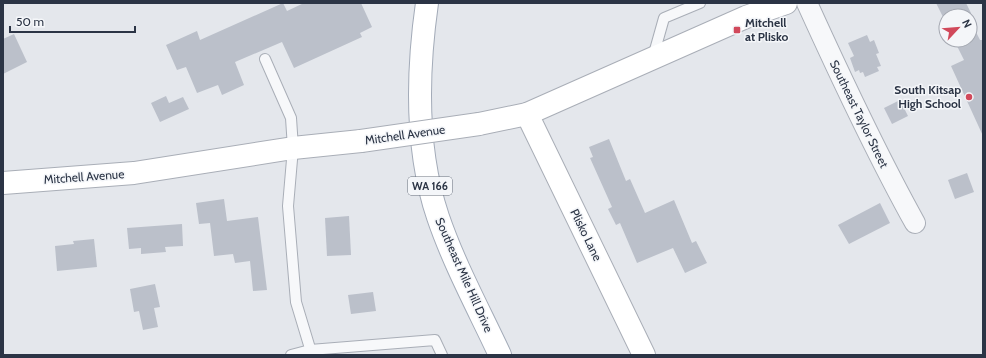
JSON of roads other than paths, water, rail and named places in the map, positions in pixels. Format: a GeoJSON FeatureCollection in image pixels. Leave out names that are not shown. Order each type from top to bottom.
{"type":"FeatureCollection","features":[{"type":"Feature","properties":{"kind":"street","name":"Southeast Mile Hill Drive"},"geometry":{"type":"LineString","coordinates":[[427,3],[421,50],[420,72],[421,115],[429,185],[438,216],[449,245],[500,355]]}},
{"type":"Feature","properties":{"kind":"street","name":"Mitchell Avenue"},"geometry":{"type":"LineString","coordinates":[[3,183],[134,173],[293,148],[360,141],[479,124],[527,114],[746,17],[755,7],[786,3]]}},
{"type":"Feature","properties":{"kind":"street","name":"Southeast Taylor Street"},"geometry":{"type":"LineString","coordinates":[[807,3],[860,119],[915,223]]}},
{"type":"Feature","properties":{"kind":"street","name":"Plisko Lane"},"geometry":{"type":"LineString","coordinates":[[527,114],[644,355]]}},
{"type":"Feature","properties":{"kind":"lane"},"geometry":{"type":"LineString","coordinates":[[652,59],[664,18],[700,3]]}},
{"type":"Feature","properties":{"kind":"lane"},"geometry":{"type":"LineString","coordinates":[[265,59],[291,118],[293,148],[288,206],[296,302],[311,353]]}},
{"type":"Feature","properties":{"kind":"lane"},"geometry":{"type":"LineString","coordinates":[[292,355],[435,340],[442,355]]}},
{"type":"Feature","properties":{"kind":"place","name":"Mitchell at Plisko"},"geometry":{"type":"Point","coordinates":[737,30]}},
{"type":"Feature","properties":{"kind":"place","name":"South Kitsap High School"},"geometry":{"type":"Point","coordinates":[969,97]}}]}
